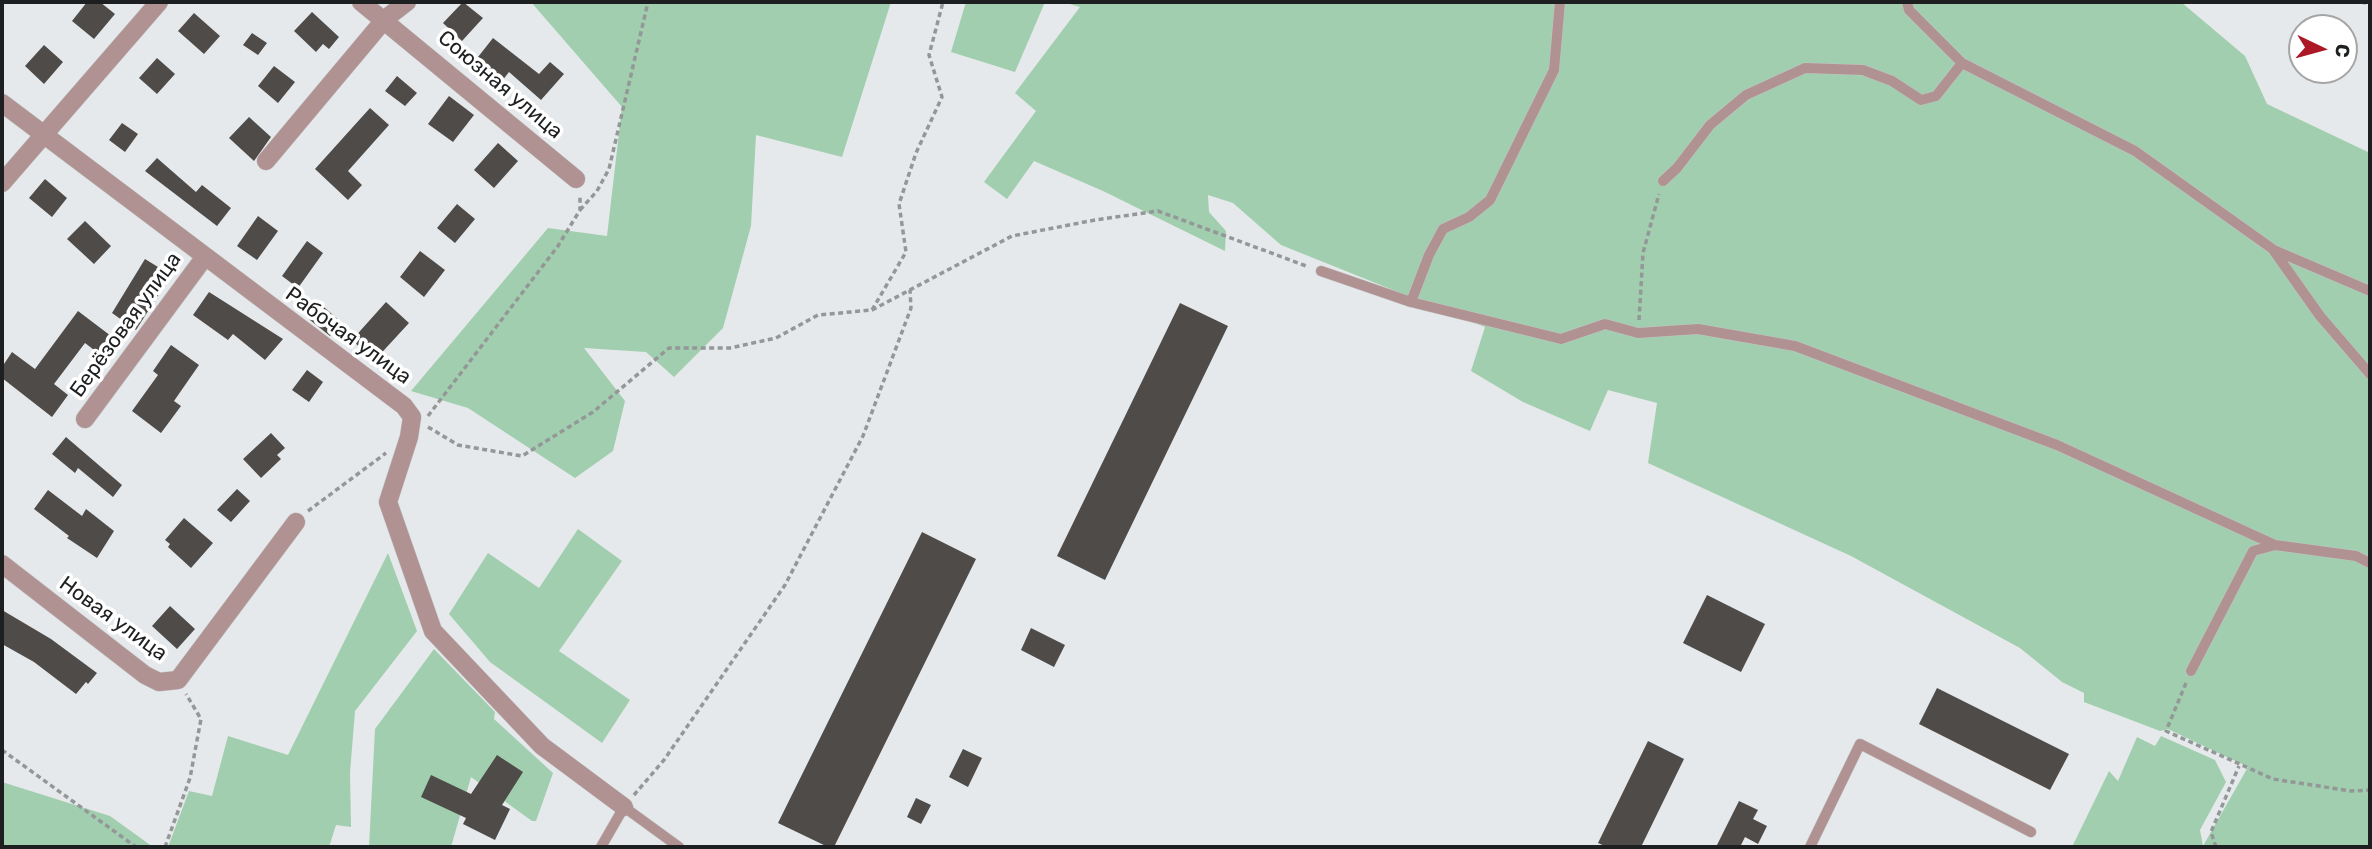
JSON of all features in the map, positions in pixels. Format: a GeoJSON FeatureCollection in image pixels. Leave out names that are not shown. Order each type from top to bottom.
{"type":"FeatureCollection","features":[{"type":"Feature","properties":{"kind":"street"},"geometry":{"type":"LineString","coordinates":[[2,183],[159,2]]}},
{"type":"Feature","properties":{"kind":"street","name":"Союзная улица"},"geometry":{"type":"LineString","coordinates":[[361,2],[576,178]]}},
{"type":"Feature","properties":{"kind":"street"},"geometry":{"type":"LineString","coordinates":[[266,161],[385,19],[407,2]]}},
{"type":"Feature","properties":{"kind":"street","name":"Рабочая улица"},"geometry":{"type":"LineString","coordinates":[[2,103],[204,258],[404,405],[412,417],[410,437],[388,502],[433,631],[542,746],[624,807]]}},
{"type":"Feature","properties":{"kind":"street","name":"Берёзовая улица"},"geometry":{"type":"LineString","coordinates":[[85,419],[204,258]]}},
{"type":"Feature","properties":{"kind":"street","name":"Новая улица"},"geometry":{"type":"LineString","coordinates":[[2,564],[145,675],[159,682],[178,680],[296,522]]}},
{"type":"Feature","properties":{"kind":"lane"},"geometry":{"type":"LineString","coordinates":[[1411,302],[1429,255],[1443,229],[1469,217],[1490,200],[1554,70],[1560,2]]}},
{"type":"Feature","properties":{"kind":"lane"},"geometry":{"type":"LineString","coordinates":[[1907,2],[1909,10],[1962,63],[2135,151],[2274,250],[2370,291]]}},
{"type":"Feature","properties":{"kind":"lane"},"geometry":{"type":"LineString","coordinates":[[1663,181],[1678,168],[1710,125],[1746,95],[1805,68],[1863,70],[1892,81],[1921,100],[1936,96],[1962,63]]}},
{"type":"Feature","properties":{"kind":"lane"},"geometry":{"type":"LineString","coordinates":[[2274,250],[2320,316],[2370,374]]}},
{"type":"Feature","properties":{"kind":"lane"},"geometry":{"type":"LineString","coordinates":[[1321,271],[1411,302],[1561,340],[1605,324],[1638,333],[1698,329],[1795,346],[2057,445],[2275,545],[2356,556],[2370,563]]}},
{"type":"Feature","properties":{"kind":"lane"},"geometry":{"type":"LineString","coordinates":[[2191,671],[2253,551],[2275,545]]}},
{"type":"Feature","properties":{"kind":"lane"},"geometry":{"type":"LineString","coordinates":[[1810,847],[1860,744],[2031,832]]}},
{"type":"Feature","properties":{"kind":"lane"},"geometry":{"type":"LineString","coordinates":[[601,847],[624,807],[679,847]]}},
{"type":"Feature","properties":{"kind":"path"},"geometry":{"type":"LineString","coordinates":[[648,2],[609,169],[597,191],[580,210],[527,288],[422,423],[458,445],[522,456],[593,412],[669,348],[730,348],[776,338],[818,315],[872,310],[1012,236],[1158,211],[1321,271]]}},
{"type":"Feature","properties":{"kind":"path"},"geometry":{"type":"LineString","coordinates":[[872,310],[906,252],[900,204],[916,153],[942,97],[929,55],[943,2]]}},
{"type":"Feature","properties":{"kind":"path"},"geometry":{"type":"LineString","coordinates":[[2361,2],[2370,4]]}},
{"type":"Feature","properties":{"kind":"path"},"geometry":{"type":"LineString","coordinates":[[576,178],[580,210]]}},
{"type":"Feature","properties":{"kind":"path"},"geometry":{"type":"LineString","coordinates":[[1638,333],[1643,253],[1663,181]]}},
{"type":"Feature","properties":{"kind":"path"},"geometry":{"type":"LineString","coordinates":[[624,807],[664,761],[785,585],[863,436],[908,319],[911,308],[910,290]]}},
{"type":"Feature","properties":{"kind":"path"},"geometry":{"type":"LineString","coordinates":[[296,522],[320,500],[410,437]]}},
{"type":"Feature","properties":{"kind":"path"},"geometry":{"type":"LineString","coordinates":[[2191,671],[2166,731],[2273,779],[2351,791],[2370,790]]}},
{"type":"Feature","properties":{"kind":"path"},"geometry":{"type":"LineString","coordinates":[[165,847],[190,778],[201,719],[178,680]]}},
{"type":"Feature","properties":{"kind":"path"},"geometry":{"type":"LineString","coordinates":[[2,750],[136,847]]}},
{"type":"Feature","properties":{"kind":"path"},"geometry":{"type":"LineString","coordinates":[[2216,847],[2211,832],[2239,766]]}},
{"type":"Feature","properties":{"kind":"green space"},"geometry":{"type":"Polygon","coordinates":[[[531,2],[891,2],[842,157],[756,135],[751,226],[723,328],[674,377],[646,352],[584,348],[625,401],[613,451],[575,478],[468,408],[411,391],[548,228],[607,236],[622,107],[531,2]]]}},
{"type":"Feature","properties":{"kind":"green space"},"geometry":{"type":"Polygon","coordinates":[[[966,2],[1045,2],[1015,72],[951,52],[966,2]]]}},
{"type":"Feature","properties":{"kind":"green space"},"geometry":{"type":"Polygon","coordinates":[[[1063,2],[2181,2],[2245,56],[2267,104],[2370,153],[2370,847],[2072,847],[2109,771],[2118,781],[2137,737],[2155,746],[2161,736],[2215,760],[2226,782],[2200,830],[2203,846],[2248,767],[2168,729],[2160,731],[2084,702],[2084,693],[2062,682],[2020,648],[1851,556],[1648,463],[1657,403],[1608,390],[1590,431],[1523,402],[1471,371],[1485,327],[1281,245],[1233,203],[1208,195],[1209,212],[1226,231],[1225,251],[1103,191],[1034,161],[1007,199],[984,182],[1036,111],[1015,93],[1080,7],[1063,2]]]}},
{"type":"Feature","properties":{"kind":"green space"},"geometry":{"type":"Polygon","coordinates":[[[578,529],[622,561],[559,651],[630,700],[602,743],[490,662],[449,614],[488,553],[539,588],[578,529]]]}},
{"type":"Feature","properties":{"kind":"green space"},"geometry":{"type":"Polygon","coordinates":[[[388,553],[417,631],[355,711],[350,773],[351,827],[336,825],[329,847],[168,847],[189,791],[212,796],[228,736],[288,755],[388,553]]]}},
{"type":"Feature","properties":{"kind":"green space"},"geometry":{"type":"Polygon","coordinates":[[[434,649],[495,712],[494,719],[553,773],[536,821],[532,821],[471,777],[451,847],[369,847],[375,729],[434,649]]]}},
{"type":"Feature","properties":{"kind":"green space"},"geometry":{"type":"Polygon","coordinates":[[[2,782],[110,816],[153,847],[2,847],[2,782]]]}},
{"type":"Feature","properties":{"kind":"building"},"geometry":{"type":"Polygon","coordinates":[[[87,2],[100,2],[115,14],[94,39],[72,21],[87,2]]]}},
{"type":"Feature","properties":{"kind":"building"},"geometry":{"type":"Polygon","coordinates":[[[463,2],[483,18],[462,41],[443,23],[463,2]]]}},
{"type":"Feature","properties":{"kind":"building"},"geometry":{"type":"Polygon","coordinates":[[[312,12],[339,37],[329,49],[323,44],[316,52],[294,31],[312,12]]]}},
{"type":"Feature","properties":{"kind":"building"},"geometry":{"type":"Polygon","coordinates":[[[194,13],[220,36],[204,54],[178,31],[194,13]]]}},
{"type":"Feature","properties":{"kind":"building"},"geometry":{"type":"Polygon","coordinates":[[[252,33],[267,43],[258,55],[243,45],[252,33]]]}},
{"type":"Feature","properties":{"kind":"building"},"geometry":{"type":"Polygon","coordinates":[[[493,38],[539,74],[550,62],[564,74],[541,100],[509,72],[495,90],[472,72],[482,60],[478,57],[493,38]]]}},
{"type":"Feature","properties":{"kind":"building"},"geometry":{"type":"Polygon","coordinates":[[[44,45],[63,62],[44,84],[25,66],[44,45]]]}},
{"type":"Feature","properties":{"kind":"building"},"geometry":{"type":"Polygon","coordinates":[[[157,58],[175,74],[157,94],[139,78],[157,58]]]}},
{"type":"Feature","properties":{"kind":"building"},"geometry":{"type":"Polygon","coordinates":[[[274,66],[295,82],[278,103],[258,86],[274,66]]]}},
{"type":"Feature","properties":{"kind":"building"},"geometry":{"type":"Polygon","coordinates":[[[397,76],[417,93],[405,106],[385,91],[397,76]]]}},
{"type":"Feature","properties":{"kind":"building"},"geometry":{"type":"Polygon","coordinates":[[[449,96],[474,115],[453,142],[428,124],[449,96]]]}},
{"type":"Feature","properties":{"kind":"building"},"geometry":{"type":"Polygon","coordinates":[[[370,108],[389,125],[348,171],[362,185],[348,200],[315,169],[370,108]]]}},
{"type":"Feature","properties":{"kind":"building"},"geometry":{"type":"Polygon","coordinates":[[[249,117],[271,137],[254,161],[229,138],[249,117]]]}},
{"type":"Feature","properties":{"kind":"building"},"geometry":{"type":"Polygon","coordinates":[[[122,123],[138,134],[125,152],[109,140],[122,123]]]}},
{"type":"Feature","properties":{"kind":"building"},"geometry":{"type":"Polygon","coordinates":[[[498,143],[518,161],[494,188],[474,170],[498,143]]]}},
{"type":"Feature","properties":{"kind":"building"},"geometry":{"type":"Polygon","coordinates":[[[157,158],[196,192],[202,185],[231,208],[217,226],[145,171],[157,158]]]}},
{"type":"Feature","properties":{"kind":"building"},"geometry":{"type":"Polygon","coordinates":[[[45,179],[67,198],[52,217],[29,198],[45,179]]]}},
{"type":"Feature","properties":{"kind":"building"},"geometry":{"type":"Polygon","coordinates":[[[457,204],[475,219],[455,243],[437,228],[457,204]]]}},
{"type":"Feature","properties":{"kind":"building"},"geometry":{"type":"Polygon","coordinates":[[[258,216],[278,231],[257,260],[237,246],[258,216]]]}},
{"type":"Feature","properties":{"kind":"building"},"geometry":{"type":"Polygon","coordinates":[[[85,221],[111,246],[94,264],[67,239],[85,221]]]}},
{"type":"Feature","properties":{"kind":"building"},"geometry":{"type":"Polygon","coordinates":[[[307,241],[323,253],[298,288],[282,276],[307,241]]]}},
{"type":"Feature","properties":{"kind":"building"},"geometry":{"type":"Polygon","coordinates":[[[420,251],[445,270],[424,297],[400,277],[420,251]]]}},
{"type":"Feature","properties":{"kind":"building"},"geometry":{"type":"Polygon","coordinates":[[[145,259],[171,275],[136,330],[112,313],[145,259]]]}},
{"type":"Feature","properties":{"kind":"building"},"geometry":{"type":"Polygon","coordinates":[[[209,292],[283,339],[265,360],[233,334],[228,340],[193,315],[209,292]]]}},
{"type":"Feature","properties":{"kind":"building"},"geometry":{"type":"Polygon","coordinates":[[[317,301],[341,322],[330,336],[305,316],[317,301]]]}},
{"type":"Feature","properties":{"kind":"building"},"geometry":{"type":"Polygon","coordinates":[[[386,302],[409,323],[374,361],[352,340],[386,302]]]}},
{"type":"Feature","properties":{"kind":"building"},"geometry":{"type":"Polygon","coordinates":[[[1180,303],[1228,326],[1105,580],[1057,556],[1180,303]]]}},
{"type":"Feature","properties":{"kind":"building"},"geometry":{"type":"Polygon","coordinates":[[[78,311],[111,336],[98,353],[85,343],[54,384],[68,395],[52,417],[2,378],[2,367],[12,352],[35,369],[78,311]]]}},
{"type":"Feature","properties":{"kind":"building"},"geometry":{"type":"Polygon","coordinates":[[[171,345],[199,365],[174,401],[181,406],[161,433],[132,411],[158,375],[153,371],[171,345]]]}},
{"type":"Feature","properties":{"kind":"building"},"geometry":{"type":"Polygon","coordinates":[[[307,370],[323,382],[309,402],[292,390],[307,370]]]}},
{"type":"Feature","properties":{"kind":"building"},"geometry":{"type":"Polygon","coordinates":[[[271,433],[285,448],[277,455],[281,459],[261,478],[243,459],[271,433]]]}},
{"type":"Feature","properties":{"kind":"building"},"geometry":{"type":"Polygon","coordinates":[[[66,437],[122,485],[113,497],[78,468],[75,473],[52,454],[66,437]]]}},
{"type":"Feature","properties":{"kind":"building"},"geometry":{"type":"Polygon","coordinates":[[[237,489],[250,501],[231,522],[217,510],[237,489]]]}},
{"type":"Feature","properties":{"kind":"building"},"geometry":{"type":"Polygon","coordinates":[[[48,490],[82,516],[86,509],[114,531],[97,558],[67,538],[69,536],[34,509],[48,490]]]}},
{"type":"Feature","properties":{"kind":"building"},"geometry":{"type":"Polygon","coordinates":[[[184,518],[213,543],[191,568],[168,547],[170,544],[165,540],[184,518]]]}},
{"type":"Feature","properties":{"kind":"building"},"geometry":{"type":"Polygon","coordinates":[[[922,532],[976,559],[834,847],[828,847],[778,823],[922,532]]]}},
{"type":"Feature","properties":{"kind":"building"},"geometry":{"type":"Polygon","coordinates":[[[1707,595],[1765,624],[1741,672],[1683,643],[1707,595]]]}},
{"type":"Feature","properties":{"kind":"building"},"geometry":{"type":"Polygon","coordinates":[[[170,606],[195,629],[177,649],[152,626],[170,606]]]}},
{"type":"Feature","properties":{"kind":"building"},"geometry":{"type":"Polygon","coordinates":[[[2,610],[51,639],[97,673],[76,694],[34,662],[2,644],[2,610]]]}},
{"type":"Feature","properties":{"kind":"building"},"geometry":{"type":"Polygon","coordinates":[[[1031,628],[1065,645],[1054,667],[1021,650],[1031,628]]]}},
{"type":"Feature","properties":{"kind":"building"},"geometry":{"type":"Polygon","coordinates":[[[1937,688],[2069,754],[2050,790],[1919,724],[1937,688]]]}},
{"type":"Feature","properties":{"kind":"building"},"geometry":{"type":"Polygon","coordinates":[[[1648,741],[1684,759],[1641,847],[1607,847],[1598,843],[1648,741]]]}},
{"type":"Feature","properties":{"kind":"building"},"geometry":{"type":"Polygon","coordinates":[[[963,749],[982,758],[968,787],[949,777],[963,749]]]}},
{"type":"Feature","properties":{"kind":"building"},"geometry":{"type":"Polygon","coordinates":[[[497,755],[523,772],[502,805],[510,809],[495,840],[463,824],[466,818],[421,797],[431,775],[471,794],[497,755]]]}},
{"type":"Feature","properties":{"kind":"building"},"geometry":{"type":"Polygon","coordinates":[[[916,798],[931,805],[921,824],[907,817],[916,798]]]}},
{"type":"Feature","properties":{"kind":"building"},"geometry":{"type":"Polygon","coordinates":[[[1739,801],[1758,810],[1753,819],[1767,826],[1758,844],[1745,837],[1740,847],[1716,847],[1739,801]]]}}]}
